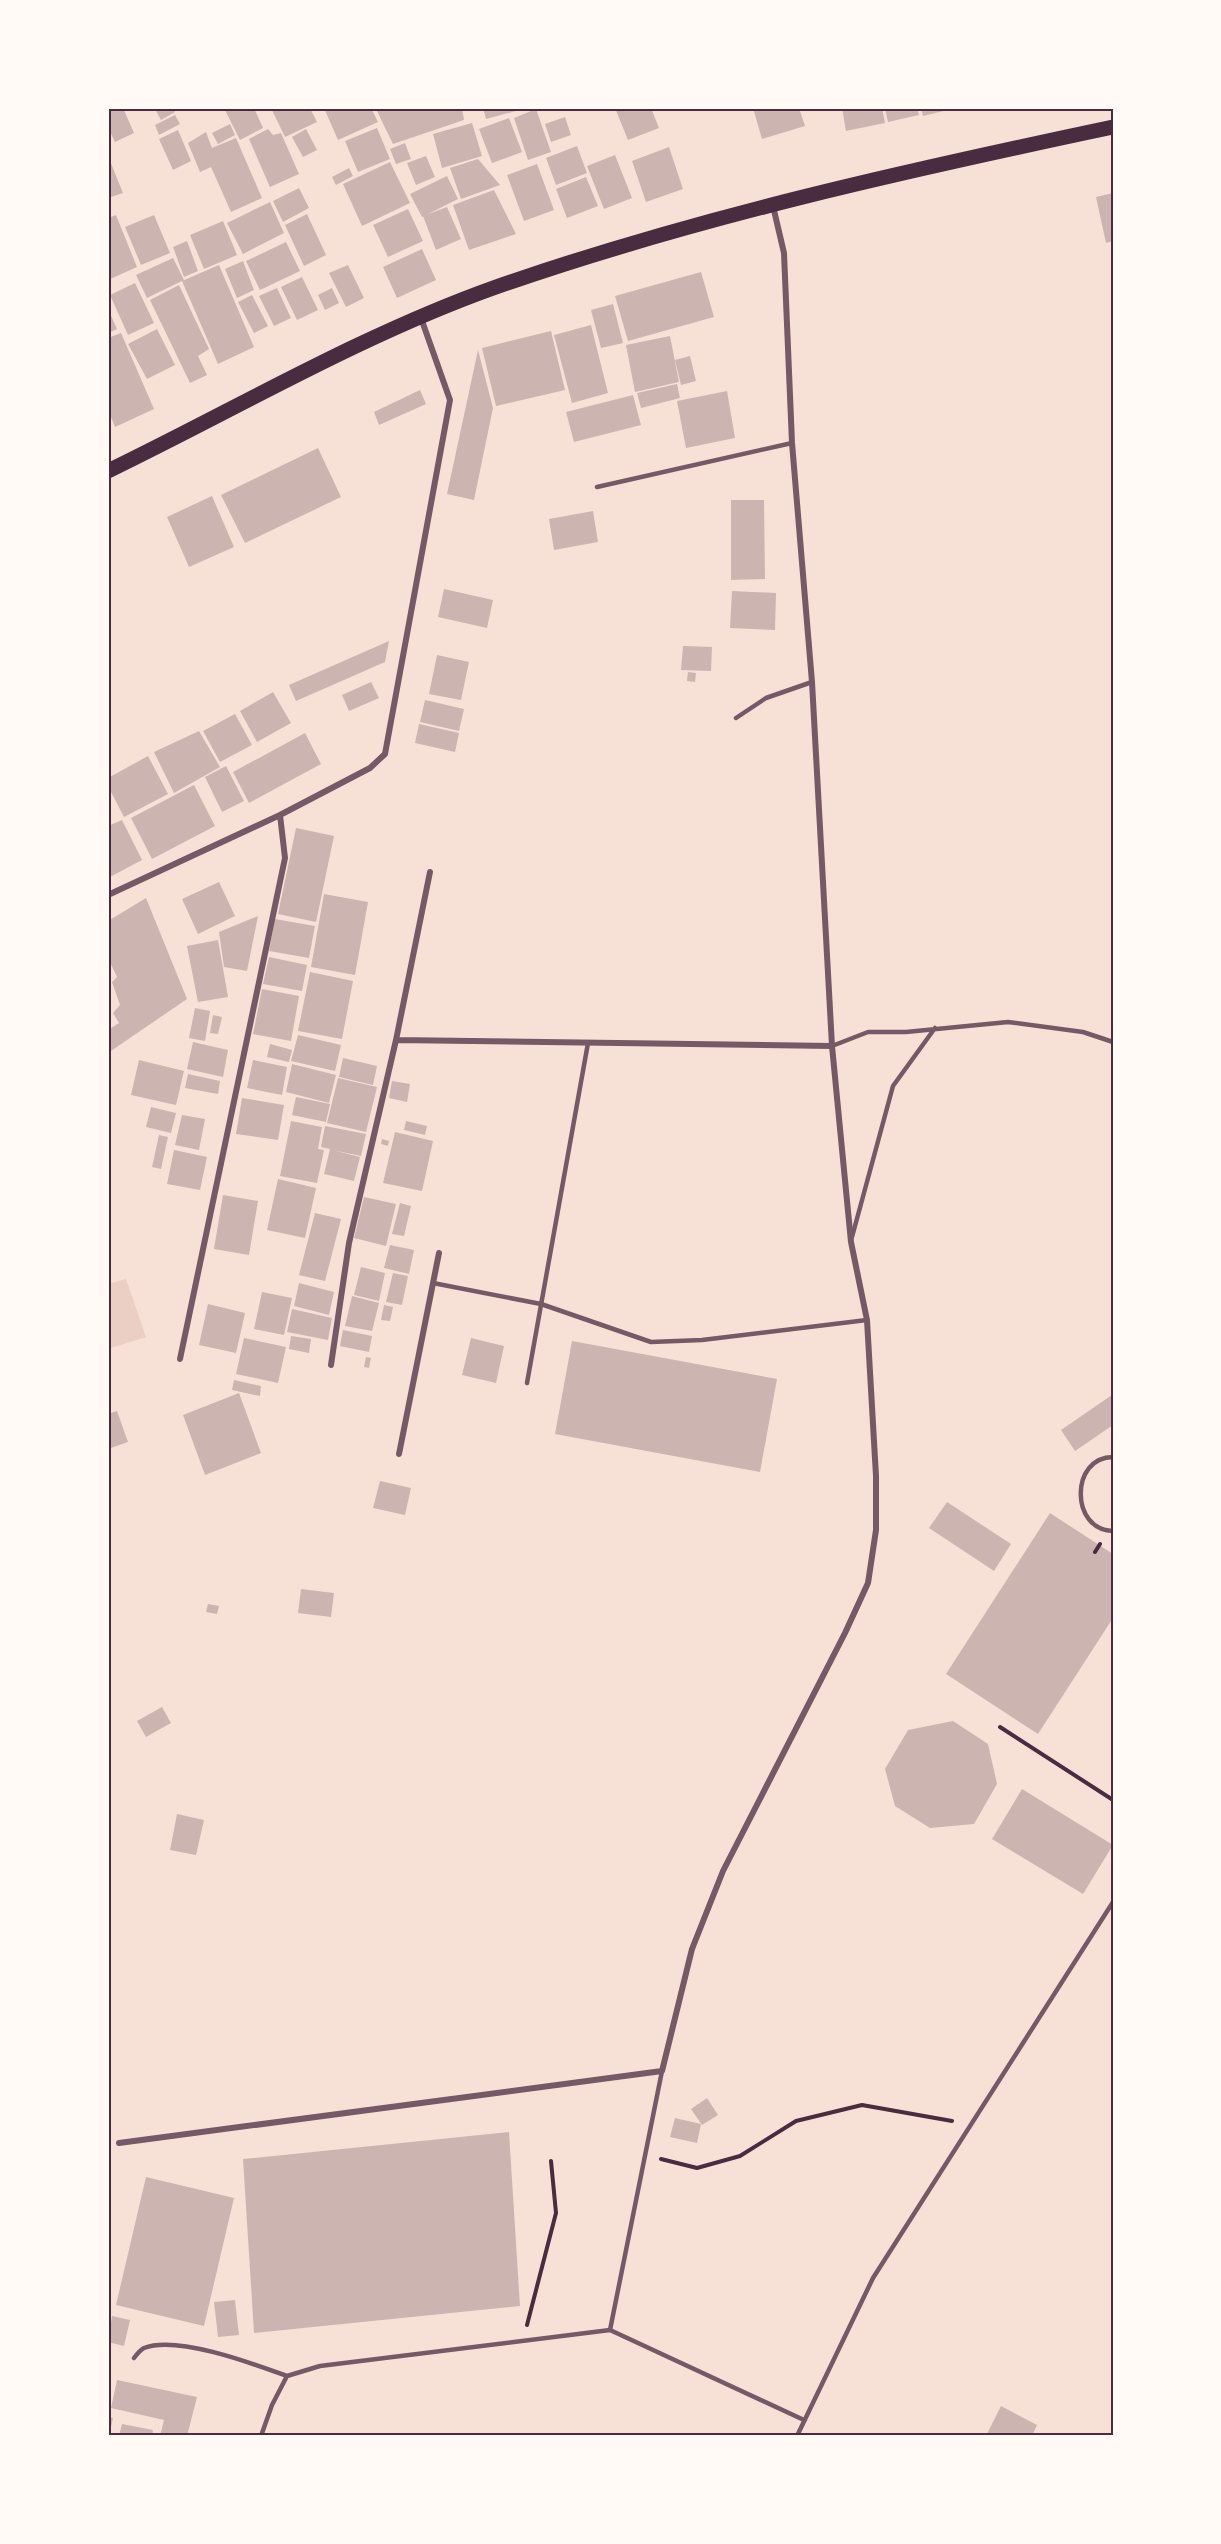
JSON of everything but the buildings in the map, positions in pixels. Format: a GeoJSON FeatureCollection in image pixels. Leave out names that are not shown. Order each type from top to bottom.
{"type":"FeatureCollection","features":[{"type":"Feature","properties":{"kind":"main road"},"geometry":{"type":"LineString","coordinates":[[108,471],[363,344],[421,317],[494,288],[773,204],[915,169],[1113,126]]}},
{"type":"Feature","properties":{"kind":"street"},"geometry":{"type":"LineString","coordinates":[[119,2143],[662,2071],[692,1949],[723,1871],[845,1633],[868,1583],[876,1530],[876,1476],[867,1320],[851,1242],[832,1046],[812,682],[792,443],[784,253],[773,204]]}},
{"type":"Feature","properties":{"kind":"street"},"geometry":{"type":"LineString","coordinates":[[108,896],[279,815],[370,768],[385,754],[450,400],[421,317]]}},
{"type":"Feature","properties":{"kind":"street"},"geometry":{"type":"LineString","coordinates":[[180,1359],[285,858],[279,815]]}},
{"type":"Feature","properties":{"kind":"street"},"geometry":{"type":"LineString","coordinates":[[331,1365],[349,1243],[396,1040],[430,872]]}},
{"type":"Feature","properties":{"kind":"street"},"geometry":{"type":"LineString","coordinates":[[396,1040],[832,1046]]}},
{"type":"Feature","properties":{"kind":"street"},"geometry":{"type":"LineString","coordinates":[[399,1454],[439,1253]]}},
{"type":"Feature","properties":{"kind":"lane"},"geometry":{"type":"LineString","coordinates":[[597,487],[792,443]]}},
{"type":"Feature","properties":{"kind":"lane"},"geometry":{"type":"LineString","coordinates":[[736,718],[766,698],[812,682]]}},
{"type":"Feature","properties":{"kind":"lane"},"geometry":{"type":"LineString","coordinates":[[832,1046],[868,1032],[906,1032],[1008,1022],[1083,1032],[1113,1042]]}},
{"type":"Feature","properties":{"kind":"lane"},"geometry":{"type":"LineString","coordinates":[[851,1242],[894,1086],[935,1028]]}},
{"type":"Feature","properties":{"kind":"lane"},"geometry":{"type":"LineString","coordinates":[[527,1383],[588,1043]]}},
{"type":"Feature","properties":{"kind":"lane"},"geometry":{"type":"LineString","coordinates":[[433,1282],[541,1304],[651,1342],[702,1340],[867,1320]]}},
{"type":"Feature","properties":{"kind":"lane"},"geometry":{"type":"LineString","coordinates":[[1111,1456],[1093,1464],[1082,1478],[1079,1494],[1083,1510],[1094,1524],[1113,1531]]}},
{"type":"Feature","properties":{"kind":"lane"},"geometry":{"type":"LineString","coordinates":[[796,2436],[873,2278],[1113,1902]]}},
{"type":"Feature","properties":{"kind":"lane"},"geometry":{"type":"LineString","coordinates":[[610,2330],[662,2071]]}},
{"type":"Feature","properties":{"kind":"lane"},"geometry":{"type":"LineString","coordinates":[[134,2358],[142,2349],[156,2345],[173,2346],[228,2355],[287,2376],[320,2366],[610,2330],[804,2420]]}},
{"type":"Feature","properties":{"kind":"lane"},"geometry":{"type":"LineString","coordinates":[[261,2436],[272,2405],[287,2376]]}},
{"type":"Feature","properties":{"kind":"path"},"geometry":{"type":"LineString","coordinates":[[1000,1727],[1113,1800]]}},
{"type":"Feature","properties":{"kind":"path"},"geometry":{"type":"LineString","coordinates":[[646,2156],[698,2168],[740,2156],[796,2121],[862,2105],[971,2124]]}},
{"type":"Feature","properties":{"kind":"path"},"geometry":{"type":"LineString","coordinates":[[523,2341],[556,2213],[551,2162]]}},
{"type":"Feature","properties":{"kind":"shaded area"},"geometry":{"type":"Polygon","coordinates":[[[126,1279],[146,1337],[108,1349],[108,1284],[126,1279]]]}}]}
